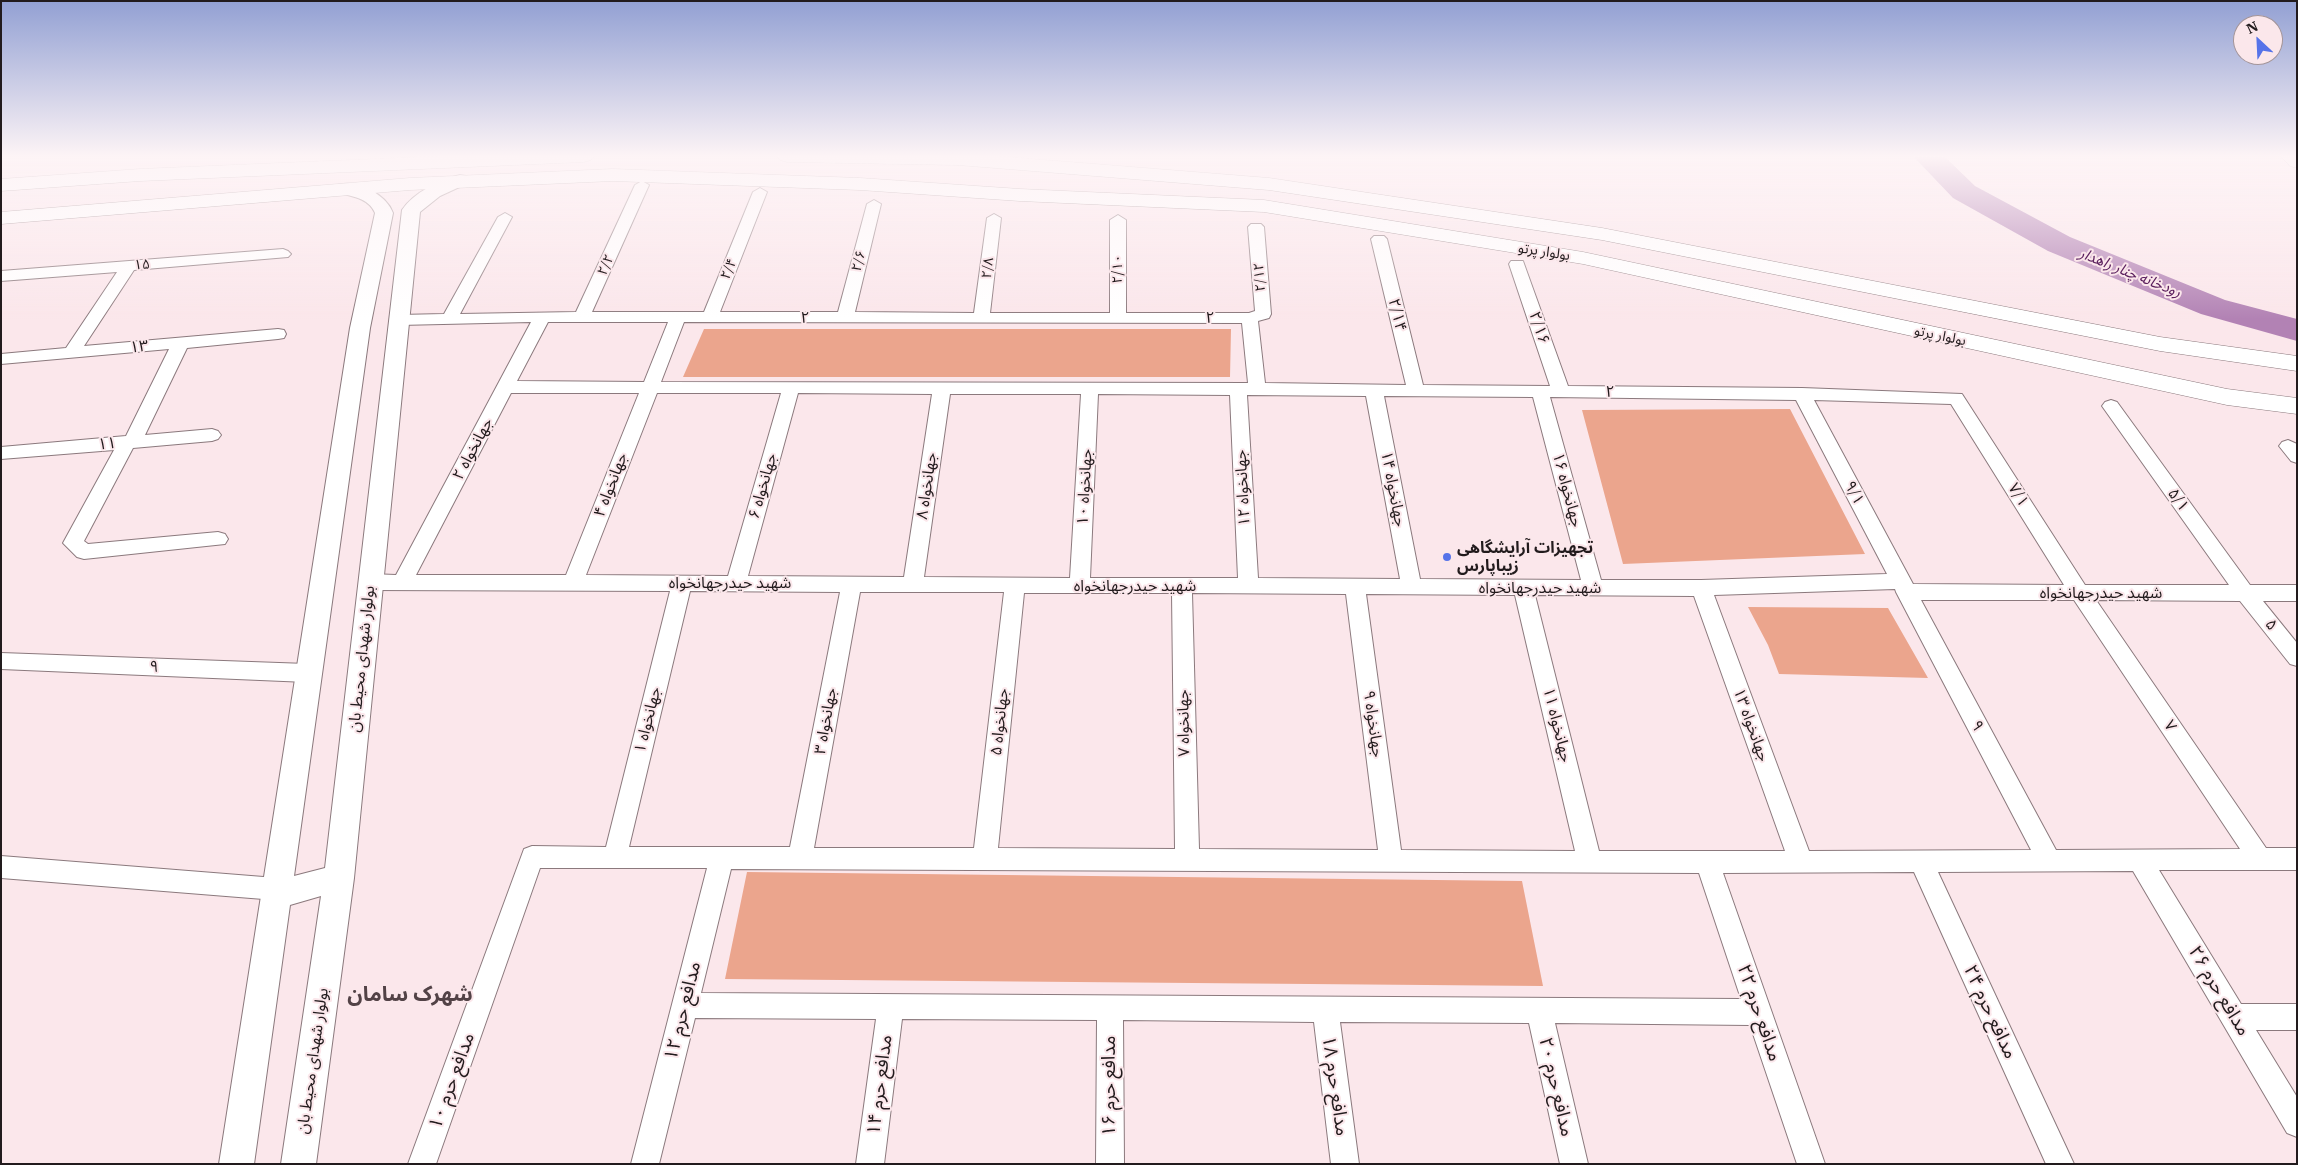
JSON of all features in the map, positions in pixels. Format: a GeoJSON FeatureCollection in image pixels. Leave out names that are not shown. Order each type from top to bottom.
{"type":"FeatureCollection","features":[{"type":"Feature","properties":{"kind":"main road","name":"بولوار پرتو"},"geometry":{"type":"LineString","coordinates":[[1,218],[91,210]]}},
{"type":"Feature","properties":{"kind":"main road","name":"بولوار پرتو"},"geometry":{"type":"LineString","coordinates":[[1288,210],[1582,258],[2228,397],[2297,406]]}},
{"type":"Feature","properties":{"kind":"main road","name":"بولوار پرتو"},"geometry":{"type":"LineString","coordinates":[[1446,210],[1592,232],[2160,344],[2297,364]]}},
{"type":"Feature","properties":{"kind":"street"},"geometry":{"type":"LineString","coordinates":[[236,1164],[307,673],[363,309],[383,210]]}},
{"type":"Feature","properties":{"kind":"street","name":"بولوار شهدای محیط بان"},"geometry":{"type":"LineString","coordinates":[[298,1164],[339,878],[398,320],[412,210]]}},
{"type":"Feature","properties":{"kind":"street","name":"۲/۲"},"geometry":{"type":"LineString","coordinates":[[582,317],[630,210]]}},
{"type":"Feature","properties":{"kind":"street","name":"۲/۴"},"geometry":{"type":"LineString","coordinates":[[710,318],[753,210]]}},
{"type":"Feature","properties":{"kind":"street","name":"۲/۶"},"geometry":{"type":"LineString","coordinates":[[845,318],[872,210]]}},
{"type":"Feature","properties":{"kind":"street"},"geometry":{"type":"LineString","coordinates":[[449,319],[505,217]]}},
{"type":"Feature","properties":{"kind":"street","name":"۲/۸"},"geometry":{"type":"LineString","coordinates":[[982,318],[994,218]]}},
{"type":"Feature","properties":{"kind":"street","name":"۲/۱۰"},"geometry":{"type":"LineString","coordinates":[[1118,220],[1118,318]]}},
{"type":"Feature","properties":{"kind":"street","name":"۲/۱۲"},"geometry":{"type":"LineString","coordinates":[[1250,318],[1263,314],[1256,226]]}},
{"type":"Feature","properties":{"kind":"street","name":"۲/۱۴"},"geometry":{"type":"LineString","coordinates":[[1378,239],[1416,391]]}},
{"type":"Feature","properties":{"kind":"street","name":"۱۵"},"geometry":{"type":"LineString","coordinates":[[1,276],[283,254]]}},
{"type":"Feature","properties":{"kind":"street","name":"۲/۱۶"},"geometry":{"type":"LineString","coordinates":[[1516,264],[1561,392]]}},
{"type":"Feature","properties":{"kind":"street"},"geometry":{"type":"LineString","coordinates":[[71,353],[129,266]]}},
{"type":"Feature","properties":{"kind":"street","name":"۲"},"geometry":{"type":"LineString","coordinates":[[398,320],[542,317],[1250,318]]}},
{"type":"Feature","properties":{"kind":"street","name":"جهانخواه ۲"},"geometry":{"type":"LineString","coordinates":[[403,581],[542,317]]}},
{"type":"Feature","properties":{"kind":"street","name":"جهانخواه ۴"},"geometry":{"type":"LineString","coordinates":[[573,583],[649,387],[678,318]]}},
{"type":"Feature","properties":{"kind":"street"},"geometry":{"type":"LineString","coordinates":[[1248,389],[1250,318]]}},
{"type":"Feature","properties":{"kind":"street","name":"۱۳"},"geometry":{"type":"LineString","coordinates":[[1,359],[278,334]]}},
{"type":"Feature","properties":{"kind":"street"},"geometry":{"type":"LineString","coordinates":[[180,344],[130,442],[73,543],[84,552],[218,539]]}},
{"type":"Feature","properties":{"kind":"street","name":"۲"},"geometry":{"type":"LineString","coordinates":[[505,387],[1248,389],[1802,394],[1956,398]]}},
{"type":"Feature","properties":{"kind":"street","name":"جهانخواه ۶"},"geometry":{"type":"LineString","coordinates":[[736,583],[791,388]]}},
{"type":"Feature","properties":{"kind":"street","name":"جهانخواه ۸"},"geometry":{"type":"LineString","coordinates":[[913,584],[942,388]]}},
{"type":"Feature","properties":{"kind":"street","name":"جهانخواه ۱۰"},"geometry":{"type":"LineString","coordinates":[[1080,585],[1090,389]]}},
{"type":"Feature","properties":{"kind":"street","name":"جهانخواه ۱۲"},"geometry":{"type":"LineString","coordinates":[[1248,389],[1248,586]]}},
{"type":"Feature","properties":{"kind":"street","name":"جهانخواه ۱۴"},"geometry":{"type":"LineString","coordinates":[[1374,390],[1412,587]]}},
{"type":"Feature","properties":{"kind":"street","name":"جهانخواه ۱۶"},"geometry":{"type":"LineString","coordinates":[[1540,392],[1593,588]]}},
{"type":"Feature","properties":{"kind":"street","name":"۹/۱"},"geometry":{"type":"LineString","coordinates":[[1802,394],[1903,586]]}},
{"type":"Feature","properties":{"kind":"street","name":"۷/۱"},"geometry":{"type":"LineString","coordinates":[[1956,398],[2080,593]]}},
{"type":"Feature","properties":{"kind":"street","name":"۵/۱"},"geometry":{"type":"LineString","coordinates":[[2111,406],[2245,593]]}},
{"type":"Feature","properties":{"kind":"street","name":"۱۱"},"geometry":{"type":"LineString","coordinates":[[1,452],[212,435]]}},
{"type":"Feature","properties":{"kind":"street","name":"شهید حیدرجهانخواه"},"geometry":{"type":"LineString","coordinates":[[370,582],[1524,588],[1903,586],[2080,593],[2297,593]]}},
{"type":"Feature","properties":{"kind":"street","name":"جهانخواه ۱"},"geometry":{"type":"LineString","coordinates":[[615,857],[682,583]]}},
{"type":"Feature","properties":{"kind":"street","name":"جهانخواه ۳"},"geometry":{"type":"LineString","coordinates":[[800,858],[851,584]]}},
{"type":"Feature","properties":{"kind":"street","name":"جهانخواه ۵"},"geometry":{"type":"LineString","coordinates":[[986,859],[1015,585]]}},
{"type":"Feature","properties":{"kind":"street","name":"جهانخواه ۷"},"geometry":{"type":"LineString","coordinates":[[1182,586],[1186,860]]}},
{"type":"Feature","properties":{"kind":"street","name":"۹"},"geometry":{"type":"LineString","coordinates":[[1903,586],[2049,860]]}},
{"type":"Feature","properties":{"kind":"street","name":"جهانخواه ۹"},"geometry":{"type":"LineString","coordinates":[[1355,587],[1392,861]]}},
{"type":"Feature","properties":{"kind":"street","name":"جهانخواه ۱۱"},"geometry":{"type":"LineString","coordinates":[[1524,588],[1590,862]]}},
{"type":"Feature","properties":{"kind":"street","name":"جهانخواه ۱۳"},"geometry":{"type":"LineString","coordinates":[[1701,588],[1801,861]]}},
{"type":"Feature","properties":{"kind":"street","name":"۷"},"geometry":{"type":"LineString","coordinates":[[2080,593],[2260,860]]}},
{"type":"Feature","properties":{"kind":"street","name":"۵"},"geometry":{"type":"LineString","coordinates":[[2245,593],[2297,658]]}},
{"type":"Feature","properties":{"kind":"street","name":"۹"},"geometry":{"type":"LineString","coordinates":[[1,661],[307,673]]}},
{"type":"Feature","properties":{"kind":"street","name":"مدافع حرم ۱۰"},"geometry":{"type":"LineString","coordinates":[[422,1164],[532,857],[615,857]]}},
{"type":"Feature","properties":{"kind":"street"},"geometry":{"type":"LineString","coordinates":[[615,857],[1590,862],[2297,859]]}},
{"type":"Feature","properties":{"kind":"street","name":"مدافع حرم ۱۲"},"geometry":{"type":"LineString","coordinates":[[645,1164],[722,858]]}},
{"type":"Feature","properties":{"kind":"street","name":"مدافع حرم ۲۶"},"geometry":{"type":"LineString","coordinates":[[2140,860],[2297,1123]]}},
{"type":"Feature","properties":{"kind":"street","name":"مدافع حرم ۲۴"},"geometry":{"type":"LineString","coordinates":[[1921,861],[2060,1164]]}},
{"type":"Feature","properties":{"kind":"street","name":"مدافع حرم ۲۲"},"geometry":{"type":"LineString","coordinates":[[1707,862],[1811,1164]]}},
{"type":"Feature","properties":{"kind":"street"},"geometry":{"type":"LineString","coordinates":[[1,867],[275,892],[339,878]]}},
{"type":"Feature","properties":{"kind":"street"},"geometry":{"type":"LineString","coordinates":[[685,1005],[1758,1012]]}},
{"type":"Feature","properties":{"kind":"street","name":"مدافع حرم ۱۴"},"geometry":{"type":"LineString","coordinates":[[870,1164],[891,1007]]}},
{"type":"Feature","properties":{"kind":"street","name":"مدافع حرم ۱۶"},"geometry":{"type":"LineString","coordinates":[[1110,1008],[1110,1164]]}},
{"type":"Feature","properties":{"kind":"street","name":"مدافع حرم ۱۸"},"geometry":{"type":"LineString","coordinates":[[1325,1009],[1345,1164]]}},
{"type":"Feature","properties":{"kind":"street","name":"مدافع حرم ۲۰"},"geometry":{"type":"LineString","coordinates":[[1538,1011],[1574,1164]]}},
{"type":"Feature","properties":{"kind":"street"},"geometry":{"type":"LineString","coordinates":[[2234,1017],[2297,1017]]}},
{"type":"Feature","properties":{"kind":"shaded area"},"geometry":{"type":"Polygon","coordinates":[[[704,329],[1231,329],[1230,377],[683,377],[704,329]]]}},
{"type":"Feature","properties":{"kind":"shaded area"},"geometry":{"type":"Polygon","coordinates":[[[1790,409],[1865,554],[1623,564],[1582,410],[1790,409]]]}},
{"type":"Feature","properties":{"kind":"shaded area"},"geometry":{"type":"Polygon","coordinates":[[[1748,607],[1888,608],[1928,678],[1779,674],[1768,645],[1748,607]]]}},
{"type":"Feature","properties":{"kind":"shaded area"},"geometry":{"type":"Polygon","coordinates":[[[747,872],[1522,881],[1543,986],[725,979],[747,872]]]}},
{"type":"Feature","properties":{"kind":"waterway","name":"رودخانه چنار راهدار"},"geometry":{"type":"LineString","coordinates":[[1998,210],[2059,244],[2213,307],[2297,330]]}},
{"type":"Feature","properties":{"kind":"place","name":"تجهیزات آرایشگاهی زیباپارس"},"geometry":{"type":"Point","coordinates":[1447,557]}},
{"type":"Feature","properties":{"kind":"district","name":"شهرک سامان"},"geometry":{"type":"Point","coordinates":[410,995]}}]}
